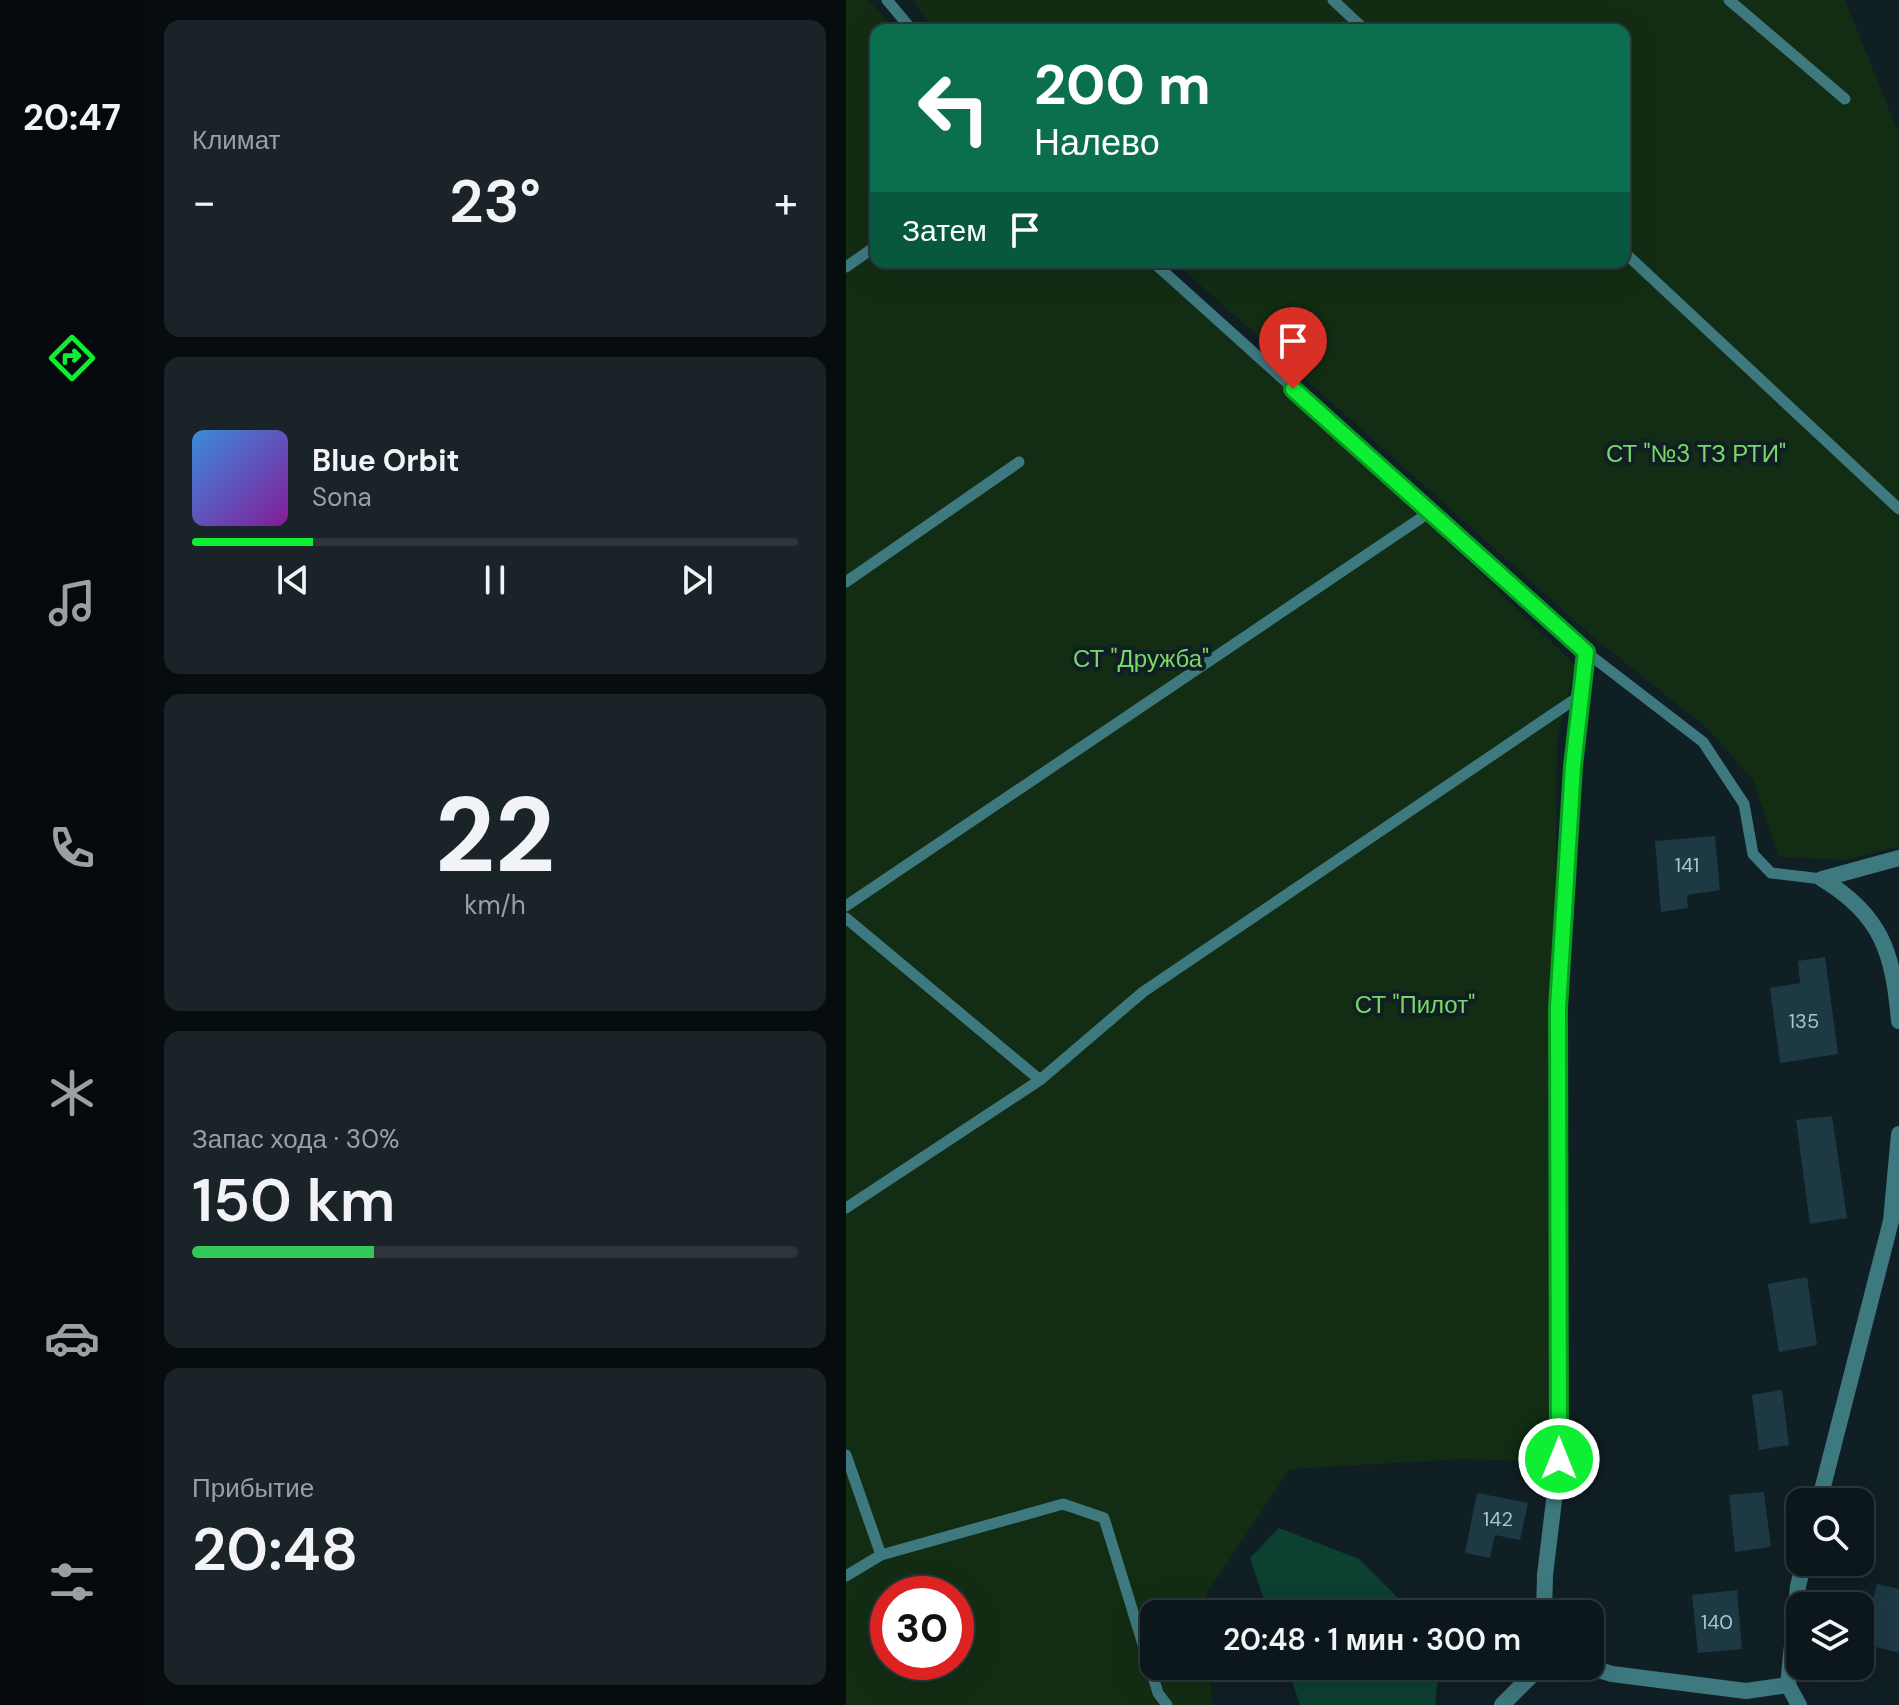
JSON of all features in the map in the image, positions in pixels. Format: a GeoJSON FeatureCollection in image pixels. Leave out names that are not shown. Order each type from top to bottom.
{"type":"FeatureCollection","features":[{"type":"Feature","properties":{"kind":"street"},"geometry":{"type":"LineString","coordinates":[[1544,1600],[1559,1459],[1558,1008],[1586,652]]}},
{"type":"Feature","properties":{"kind":"street"},"geometry":{"type":"LineString","coordinates":[[1822,879],[1899,858]]}},
{"type":"Feature","properties":{"kind":"street"},"geometry":{"type":"LineString","coordinates":[[1822,879],[1849,895],[1874,921],[1895,982],[1899,1021]]}},
{"type":"Feature","properties":{"kind":"street"},"geometry":{"type":"LineString","coordinates":[[1823,1488],[1891,1221],[1899,1134]]}},
{"type":"Feature","properties":{"kind":"street"},"geometry":{"type":"LineString","coordinates":[[1799,1705],[1788,1685],[1800,1576]]}},
{"type":"Feature","properties":{"kind":"street"},"geometry":{"type":"LineString","coordinates":[[1604,1672],[1746,1691],[1788,1685]]}},
{"type":"Feature","properties":{"kind":"street"},"geometry":{"type":"LineString","coordinates":[[1502,1705],[1527,1680]]}},
{"type":"Feature","properties":{"kind":"lane"},"geometry":{"type":"LineString","coordinates":[[887,0],[907,24]]}},
{"type":"Feature","properties":{"kind":"lane"},"geometry":{"type":"LineString","coordinates":[[1333,0],[1359,24]]}},
{"type":"Feature","properties":{"kind":"lane"},"geometry":{"type":"LineString","coordinates":[[1729,0],[1845,99]]}},
{"type":"Feature","properties":{"kind":"lane"},"geometry":{"type":"LineString","coordinates":[[846,267],[870,250]]}},
{"type":"Feature","properties":{"kind":"lane"},"geometry":{"type":"LineString","coordinates":[[1630,258],[1899,509]]}},
{"type":"Feature","properties":{"kind":"lane"},"geometry":{"type":"LineString","coordinates":[[1160,268],[1586,652],[1703,742],[1744,804],[1753,854],[1771,873],[1822,879]]}},
{"type":"Feature","properties":{"kind":"lane"},"geometry":{"type":"LineString","coordinates":[[846,582],[1019,462]]}},
{"type":"Feature","properties":{"kind":"lane"},"geometry":{"type":"LineString","coordinates":[[846,906],[1430,512]]}},
{"type":"Feature","properties":{"kind":"lane"},"geometry":{"type":"LineString","coordinates":[[846,1208],[1040,1080],[1143,992],[1581,695]]}},
{"type":"Feature","properties":{"kind":"lane"},"geometry":{"type":"LineString","coordinates":[[846,918],[1040,1080]]}},
{"type":"Feature","properties":{"kind":"lane"},"geometry":{"type":"LineString","coordinates":[[846,1455],[881,1555]]}},
{"type":"Feature","properties":{"kind":"lane"},"geometry":{"type":"LineString","coordinates":[[846,1576],[881,1555],[1063,1504],[1104,1518],[1158,1693],[1167,1705]]}},
{"type":"Feature","properties":{"kind":"green space","name":"СТ \"Дружба\""},"geometry":{"type":"Polygon","coordinates":[[[846,0],[868,0],[890,24],[870,24],[870,268],[1156,268],[1225,328],[1575,665],[1557,741],[1549,1462],[1462,1459],[1290,1469],[1206,1595],[1206,1600],[1140,1600],[1140,1680],[1211,1680],[1212,1705],[846,1705],[846,0]]]}},
{"type":"Feature","properties":{"kind":"green space","name":"СТ \"№3 ТЗ РТИ\""},"geometry":{"type":"Polygon","coordinates":[[[912,0],[1845,0],[1899,134],[1899,846],[1847,860],[1779,857],[1753,780],[1705,726],[1593,637],[1182,268],[1630,268],[1630,24],[930,24],[912,0]]]}},
{"type":"Feature","properties":{"kind":"shaded area"},"geometry":{"type":"Polygon","coordinates":[[[1279,1528],[1359,1559],[1400,1600],[1264,1600],[1250,1558],[1279,1528]]]}},
{"type":"Feature","properties":{"kind":"shaded area"},"geometry":{"type":"Polygon","coordinates":[[[1292,1680],[1438,1680],[1435,1705],[1300,1705],[1292,1680]]]}},
{"type":"Feature","properties":{"kind":"building"},"geometry":{"type":"Polygon","coordinates":[[[1715,836],[1720,890],[1687,895],[1688,908],[1661,912],[1655,841],[1715,836]]]}},
{"type":"Feature","properties":{"kind":"building"},"geometry":{"type":"Polygon","coordinates":[[[1825,957],[1838,1054],[1780,1063],[1770,988],[1800,983],[1798,961],[1825,957]]]}},
{"type":"Feature","properties":{"kind":"building"},"geometry":{"type":"Polygon","coordinates":[[[1832,1116],[1847,1218],[1810,1224],[1796,1120],[1832,1116]]]}},
{"type":"Feature","properties":{"kind":"building"},"geometry":{"type":"Polygon","coordinates":[[[1807,1277],[1817,1345],[1779,1352],[1768,1284],[1807,1277]]]}},
{"type":"Feature","properties":{"kind":"building"},"geometry":{"type":"Polygon","coordinates":[[[1782,1390],[1789,1445],[1759,1450],[1752,1395],[1782,1390]]]}},
{"type":"Feature","properties":{"kind":"building"},"geometry":{"type":"Polygon","coordinates":[[[1764,1492],[1771,1547],[1735,1552],[1729,1495],[1764,1492]]]}},
{"type":"Feature","properties":{"kind":"building"},"geometry":{"type":"Polygon","coordinates":[[[1477,1493],[1528,1503],[1520,1540],[1495,1535],[1490,1558],[1465,1553],[1477,1493]]]}},
{"type":"Feature","properties":{"kind":"building"},"geometry":{"type":"Polygon","coordinates":[[[1877,1584],[1899,1589],[1899,1653],[1874,1646],[1874,1595],[1877,1584]]]}},
{"type":"Feature","properties":{"kind":"building"},"geometry":{"type":"Polygon","coordinates":[[[1737,1590],[1742,1649],[1698,1653],[1692,1595],[1737,1590]]]}},
{"type":"Feature","properties":{"kind":"route"},"geometry":{"type":"LineString","coordinates":[[1293,389],[1586,652],[1573,766],[1558,1008],[1559,1459]]}},
{"type":"Feature","properties":{"kind":"park label","name":"СТ \"Пилот\""},"geometry":{"type":"Point","coordinates":[1415,1005]}}]}
